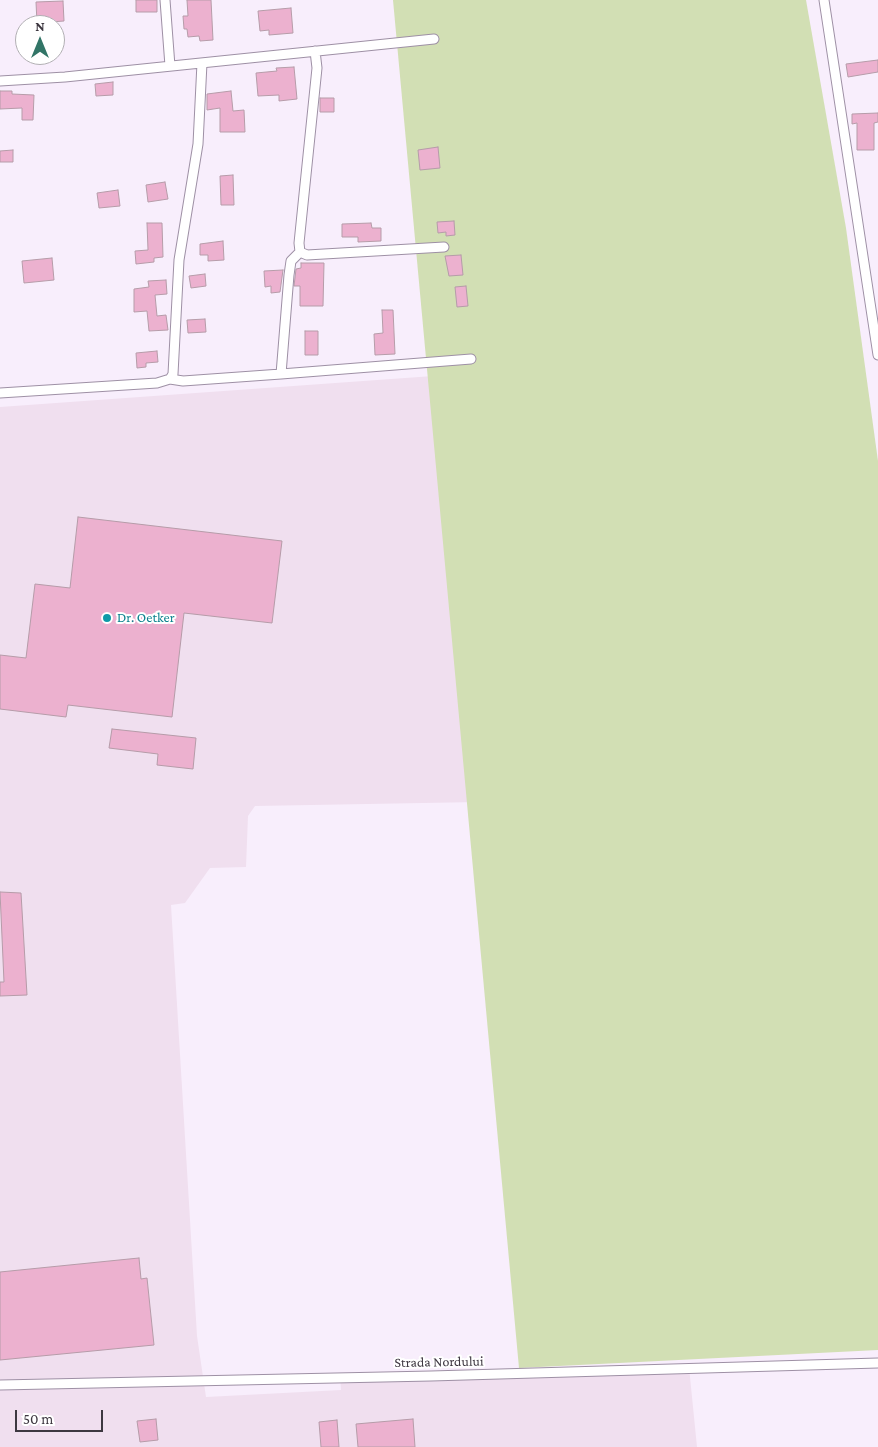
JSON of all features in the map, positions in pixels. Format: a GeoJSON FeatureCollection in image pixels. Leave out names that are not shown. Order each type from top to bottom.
{"type":"FeatureCollection","features":[{"type":"Feature","properties":{"kind":"street"},"geometry":{"type":"LineString","coordinates":[[165,0],[170,66]]}},
{"type":"Feature","properties":{"kind":"street"},"geometry":{"type":"LineString","coordinates":[[824,0],[878,355]]}},
{"type":"Feature","properties":{"kind":"street"},"geometry":{"type":"LineString","coordinates":[[0,81],[65,77],[434,39]]}},
{"type":"Feature","properties":{"kind":"street"},"geometry":{"type":"LineString","coordinates":[[300,252],[299,244],[317,68],[315,52]]}},
{"type":"Feature","properties":{"kind":"street"},"geometry":{"type":"LineString","coordinates":[[170,379],[173,374],[174,364],[179,260],[198,144],[202,63]]}},
{"type":"Feature","properties":{"kind":"street"},"geometry":{"type":"LineString","coordinates":[[300,252],[307,255],[444,246]]}},
{"type":"Feature","properties":{"kind":"street"},"geometry":{"type":"LineString","coordinates":[[281,374],[291,261],[300,252]]}},
{"type":"Feature","properties":{"kind":"street"},"geometry":{"type":"LineString","coordinates":[[0,393],[157,383],[170,379],[183,381],[471,360]]}},
{"type":"Feature","properties":{"kind":"street","name":"Strada Nordului"},"geometry":{"type":"LineString","coordinates":[[0,1385],[431,1376],[878,1363]]}},
{"type":"Feature","properties":{"kind":"shaded area"},"geometry":{"type":"Polygon","coordinates":[[[475,373],[535,801],[255,806],[248,816],[246,867],[210,868],[185,903],[171,905],[197,1336],[206,1397],[341,1390],[340,1376],[689,1367],[697,1447],[0,1447],[0,407],[475,373]]]}},
{"type":"Feature","properties":{"kind":"green space"},"geometry":{"type":"Polygon","coordinates":[[[393,0],[806,0],[846,228],[878,461],[878,1350],[519,1368],[393,0]]]}},
{"type":"Feature","properties":{"kind":"building"},"geometry":{"type":"Polygon","coordinates":[[[136,0],[157,0],[157,12],[136,12],[136,0]]]}},
{"type":"Feature","properties":{"kind":"building"},"geometry":{"type":"Polygon","coordinates":[[[187,0],[211,0],[213,40],[200,41],[199,36],[188,37],[187,29],[184,29],[183,16],[188,16],[187,0]]]}},
{"type":"Feature","properties":{"kind":"building"},"geometry":{"type":"Polygon","coordinates":[[[63,1],[64,15],[37,15],[36,2],[63,1]]]}},
{"type":"Feature","properties":{"kind":"building"},"geometry":{"type":"Polygon","coordinates":[[[291,8],[293,33],[269,35],[269,30],[260,31],[258,11],[291,8]]]}},
{"type":"Feature","properties":{"kind":"building"},"geometry":{"type":"Polygon","coordinates":[[[878,60],[878,72],[848,77],[846,64],[878,60]]]}},
{"type":"Feature","properties":{"kind":"building"},"geometry":{"type":"Polygon","coordinates":[[[294,67],[297,99],[279,101],[279,95],[258,96],[256,73],[277,71],[276,68],[294,67]]]}},
{"type":"Feature","properties":{"kind":"building"},"geometry":{"type":"Polygon","coordinates":[[[113,82],[113,95],[96,96],[95,84],[113,82]]]}},
{"type":"Feature","properties":{"kind":"building"},"geometry":{"type":"Polygon","coordinates":[[[0,91],[12,91],[12,94],[34,95],[33,120],[22,120],[22,108],[0,109],[0,91]]]}},
{"type":"Feature","properties":{"kind":"building"},"geometry":{"type":"Polygon","coordinates":[[[231,91],[233,111],[244,110],[245,132],[220,132],[220,108],[207,110],[207,94],[231,91]]]}},
{"type":"Feature","properties":{"kind":"building"},"geometry":{"type":"Polygon","coordinates":[[[320,98],[334,98],[334,112],[320,112],[320,98]]]}},
{"type":"Feature","properties":{"kind":"building"},"geometry":{"type":"Polygon","coordinates":[[[878,113],[878,122],[874,123],[874,150],[857,150],[857,123],[852,124],[852,114],[878,113]]]}},
{"type":"Feature","properties":{"kind":"building"},"geometry":{"type":"Polygon","coordinates":[[[438,147],[440,168],[420,170],[418,150],[438,147]]]}},
{"type":"Feature","properties":{"kind":"building"},"geometry":{"type":"Polygon","coordinates":[[[13,150],[13,162],[0,162],[0,151],[13,150]]]}},
{"type":"Feature","properties":{"kind":"building"},"geometry":{"type":"Polygon","coordinates":[[[233,175],[234,205],[221,205],[220,176],[233,175]]]}},
{"type":"Feature","properties":{"kind":"building"},"geometry":{"type":"Polygon","coordinates":[[[165,182],[168,199],[148,202],[146,185],[165,182]]]}},
{"type":"Feature","properties":{"kind":"building"},"geometry":{"type":"Polygon","coordinates":[[[118,190],[120,206],[99,208],[97,193],[118,190]]]}},
{"type":"Feature","properties":{"kind":"building"},"geometry":{"type":"Polygon","coordinates":[[[454,221],[455,235],[446,236],[446,232],[438,233],[437,222],[454,221]]]}},
{"type":"Feature","properties":{"kind":"building"},"geometry":{"type":"Polygon","coordinates":[[[147,223],[162,223],[163,257],[154,258],[154,262],[136,264],[135,251],[148,250],[147,223]]]}},
{"type":"Feature","properties":{"kind":"building"},"geometry":{"type":"Polygon","coordinates":[[[371,223],[372,228],[381,228],[381,241],[358,242],[358,237],[342,237],[342,224],[371,223]]]}},
{"type":"Feature","properties":{"kind":"building"},"geometry":{"type":"Polygon","coordinates":[[[223,241],[224,260],[208,261],[208,255],[200,255],[200,244],[223,241]]]}},
{"type":"Feature","properties":{"kind":"building"},"geometry":{"type":"Polygon","coordinates":[[[461,255],[463,275],[449,276],[445,256],[461,255]]]}},
{"type":"Feature","properties":{"kind":"building"},"geometry":{"type":"Polygon","coordinates":[[[52,258],[54,280],[24,283],[22,261],[52,258]]]}},
{"type":"Feature","properties":{"kind":"building"},"geometry":{"type":"Polygon","coordinates":[[[301,263],[324,263],[323,306],[300,306],[300,286],[294,286],[296,269],[301,268],[301,263]]]}},
{"type":"Feature","properties":{"kind":"building"},"geometry":{"type":"Polygon","coordinates":[[[283,270],[280,292],[271,293],[271,286],[265,287],[264,271],[283,270]]]}},
{"type":"Feature","properties":{"kind":"building"},"geometry":{"type":"Polygon","coordinates":[[[205,274],[206,286],[191,288],[189,276],[205,274]]]}},
{"type":"Feature","properties":{"kind":"building"},"geometry":{"type":"Polygon","coordinates":[[[166,280],[167,294],[155,295],[157,316],[166,315],[168,330],[149,331],[147,311],[134,312],[134,289],[149,287],[148,281],[166,280]]]}},
{"type":"Feature","properties":{"kind":"building"},"geometry":{"type":"Polygon","coordinates":[[[466,286],[468,306],[457,307],[455,287],[466,286]]]}},
{"type":"Feature","properties":{"kind":"building"},"geometry":{"type":"Polygon","coordinates":[[[382,310],[393,310],[395,354],[375,355],[374,334],[383,333],[382,310]]]}},
{"type":"Feature","properties":{"kind":"building"},"geometry":{"type":"Polygon","coordinates":[[[205,319],[206,332],[188,333],[187,320],[205,319]]]}},
{"type":"Feature","properties":{"kind":"building"},"geometry":{"type":"Polygon","coordinates":[[[305,331],[318,331],[318,355],[305,355],[305,331]]]}},
{"type":"Feature","properties":{"kind":"building"},"geometry":{"type":"Polygon","coordinates":[[[157,351],[158,362],[146,363],[146,367],[137,368],[136,353],[157,351]]]}},
{"type":"Feature","properties":{"kind":"building","name":"Dr. Oetker"},"geometry":{"type":"Polygon","coordinates":[[[78,517],[282,541],[272,623],[184,613],[172,717],[68,705],[66,717],[0,709],[0,655],[26,658],[35,584],[70,588],[78,517]]]}},
{"type":"Feature","properties":{"kind":"building"},"geometry":{"type":"Polygon","coordinates":[[[112,729],[196,738],[193,769],[157,765],[158,754],[109,748],[112,729]]]}},
{"type":"Feature","properties":{"kind":"building"},"geometry":{"type":"Polygon","coordinates":[[[0,892],[21,893],[27,995],[0,996],[0,982],[4,982],[0,892]]]}},
{"type":"Feature","properties":{"kind":"building"},"geometry":{"type":"Polygon","coordinates":[[[139,1258],[141,1279],[147,1278],[154,1345],[0,1360],[0,1272],[139,1258]]]}},
{"type":"Feature","properties":{"kind":"building"},"geometry":{"type":"Polygon","coordinates":[[[156,1419],[158,1440],[140,1442],[137,1421],[156,1419]]]}},
{"type":"Feature","properties":{"kind":"building"},"geometry":{"type":"Polygon","coordinates":[[[413,1419],[415,1447],[358,1447],[356,1424],[413,1419]]]}},
{"type":"Feature","properties":{"kind":"building"},"geometry":{"type":"Polygon","coordinates":[[[337,1420],[339,1447],[321,1447],[319,1422],[337,1420]]]}},
{"type":"Feature","properties":{"kind":"place","name":"Dr. Oetker"},"geometry":{"type":"Point","coordinates":[107,618]}}]}
